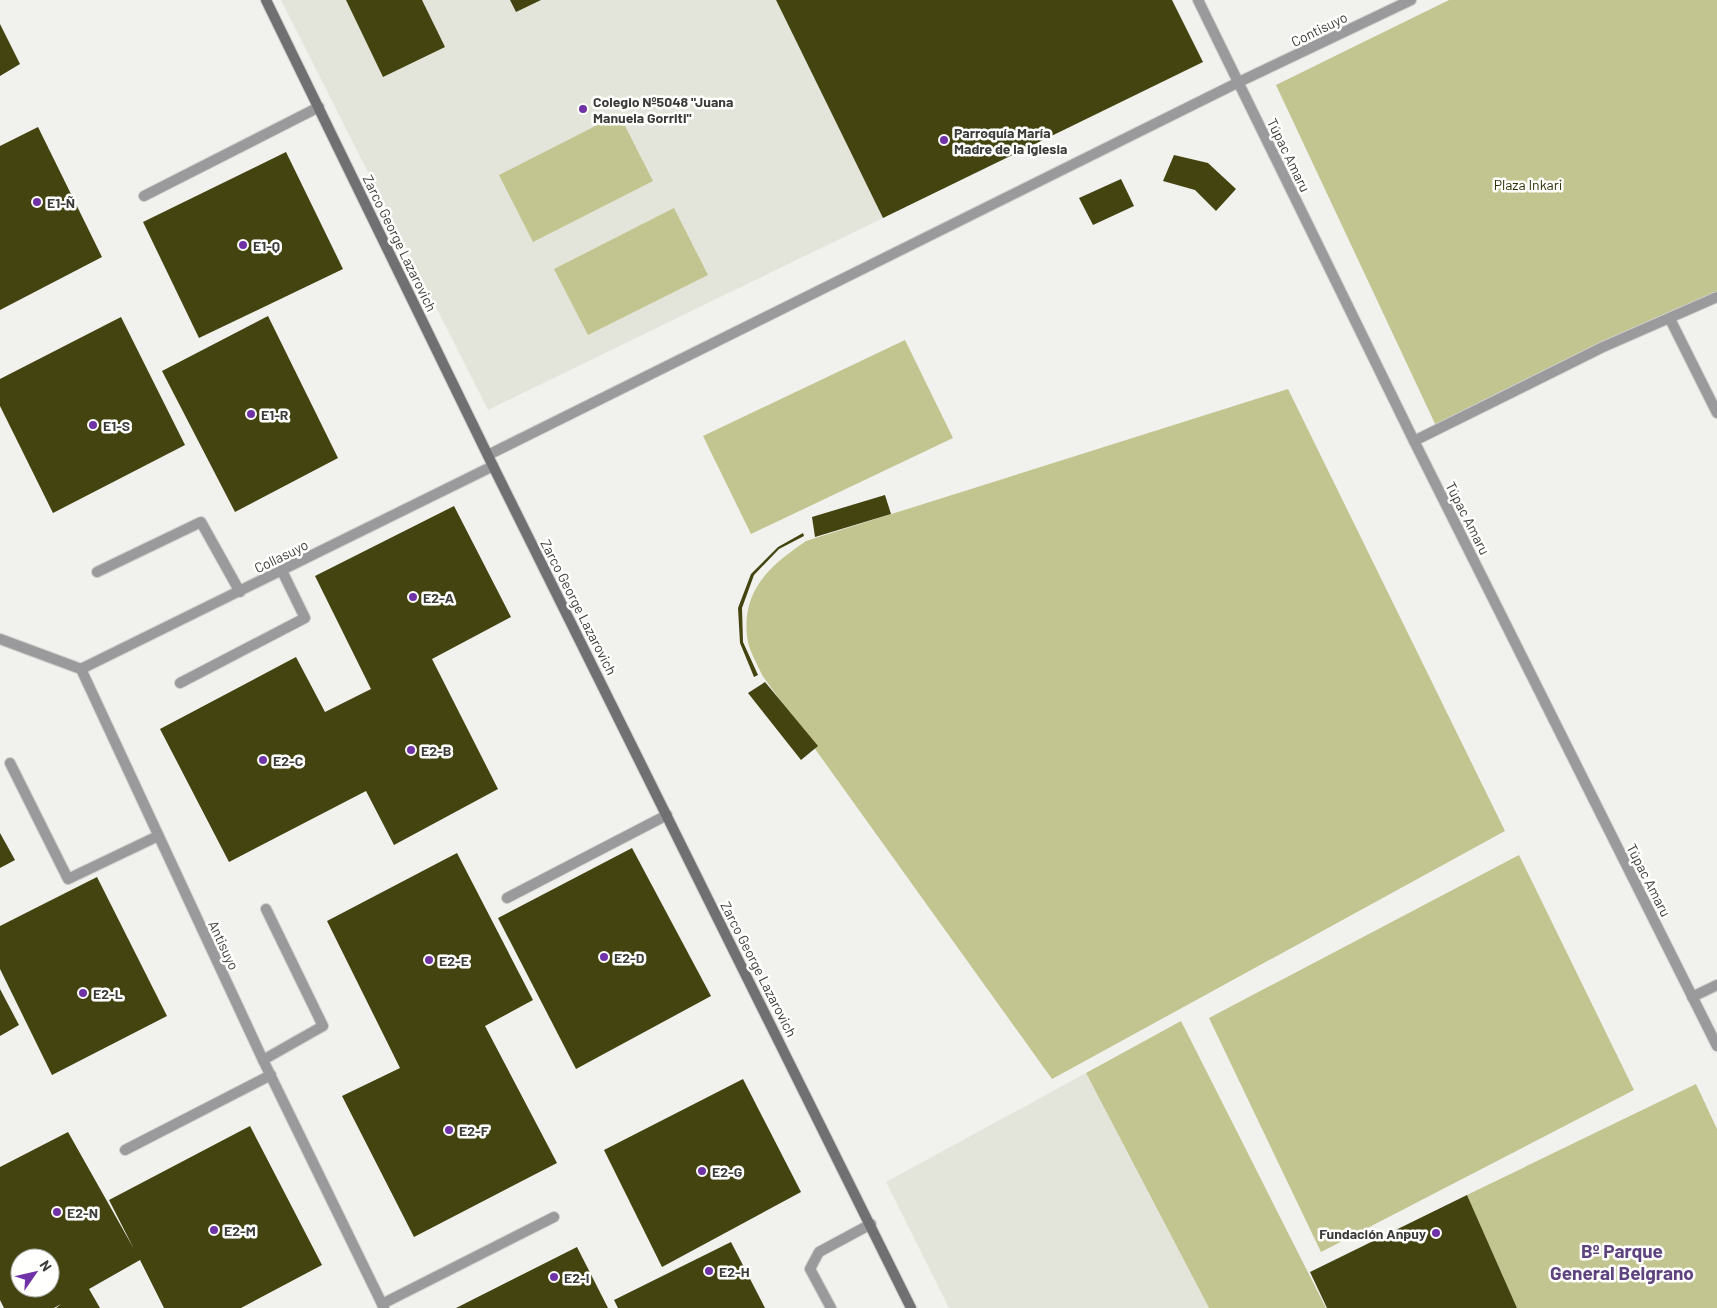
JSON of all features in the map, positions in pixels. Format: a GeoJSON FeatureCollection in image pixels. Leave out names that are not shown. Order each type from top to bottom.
{"type":"FeatureCollection","features":[{"type":"Feature","properties":{"kind":"street","name":"Zarco George Lazarovich"},"geometry":{"type":"LineString","coordinates":[[266,0],[493,466],[871,1224],[911,1308]]}},
{"type":"Feature","properties":{"kind":"street","name":"Túpac Amaru"},"geometry":{"type":"LineString","coordinates":[[1198,0],[1414,441],[1717,1046]]}},
{"type":"Feature","properties":{"kind":"street","name":"Contisuyo"},"geometry":{"type":"LineString","coordinates":[[488,455],[1239,82],[1411,0]]}},
{"type":"Feature","properties":{"kind":"street"},"geometry":{"type":"LineString","coordinates":[[144,196],[319,107]]}},
{"type":"Feature","properties":{"kind":"street"},"geometry":{"type":"LineString","coordinates":[[1414,441],[1603,347],[1717,297]]}},
{"type":"Feature","properties":{"kind":"street"},"geometry":{"type":"LineString","coordinates":[[1670,319],[1717,413]]}},
{"type":"Feature","properties":{"kind":"street","name":"Collasuyo"},"geometry":{"type":"LineString","coordinates":[[82,669],[493,466]]}},
{"type":"Feature","properties":{"kind":"street"},"geometry":{"type":"LineString","coordinates":[[97,572],[201,522],[240,592]]}},
{"type":"Feature","properties":{"kind":"street"},"geometry":{"type":"LineString","coordinates":[[180,683],[305,618],[282,571]]}},
{"type":"Feature","properties":{"kind":"street"},"geometry":{"type":"LineString","coordinates":[[0,639],[82,669]]}},
{"type":"Feature","properties":{"kind":"street","name":"Antisuyo"},"geometry":{"type":"LineString","coordinates":[[82,669],[263,1060],[383,1306]]}},
{"type":"Feature","properties":{"kind":"street"},"geometry":{"type":"LineString","coordinates":[[10,763],[68,879],[158,836]]}},
{"type":"Feature","properties":{"kind":"street"},"geometry":{"type":"LineString","coordinates":[[507,898],[667,815]]}},
{"type":"Feature","properties":{"kind":"street"},"geometry":{"type":"LineString","coordinates":[[263,1060],[323,1026],[266,909]]}},
{"type":"Feature","properties":{"kind":"street"},"geometry":{"type":"LineString","coordinates":[[1692,997],[1717,985]]}},
{"type":"Feature","properties":{"kind":"street"},"geometry":{"type":"LineString","coordinates":[[125,1150],[271,1075]]}},
{"type":"Feature","properties":{"kind":"street"},"geometry":{"type":"LineString","coordinates":[[383,1306],[554,1217]]}},
{"type":"Feature","properties":{"kind":"street"},"geometry":{"type":"LineString","coordinates":[[832,1308],[810,1269],[819,1252],[871,1224]]}},
{"type":"Feature","properties":{"kind":"shaded area","name":"Colegio Nº5048 \"Juana Manuela Gorriti\""},"geometry":{"type":"Polygon","coordinates":[[[281,0],[776,0],[883,218],[488,410],[281,0]]]}},
{"type":"Feature","properties":{"kind":"shaded area"},"geometry":{"type":"Polygon","coordinates":[[[1086,1073],[1209,1308],[949,1308],[886,1182],[1086,1073]]]}},
{"type":"Feature","properties":{"kind":"green space","name":"Plaza Inkari"},"geometry":{"type":"Polygon","coordinates":[[[1449,0],[1717,0],[1717,298],[1438,430],[1276,85],[1449,0]]]}},
{"type":"Feature","properties":{"kind":"green space"},"geometry":{"type":"Polygon","coordinates":[[[619,114],[653,181],[533,242],[499,175],[619,114]]]}},
{"type":"Feature","properties":{"kind":"green space"},"geometry":{"type":"Polygon","coordinates":[[[674,208],[708,275],[588,335],[554,269],[674,208]]]}},
{"type":"Feature","properties":{"kind":"green space"},"geometry":{"type":"Polygon","coordinates":[[[905,340],[953,438],[751,534],[703,436],[905,340]]]}},
{"type":"Feature","properties":{"kind":"green space"},"geometry":{"type":"Polygon","coordinates":[[[1288,389],[1505,831],[1052,1079],[762,675],[751,651],[747,636],[749,605],[754,592],[771,569],[781,559],[806,541],[1288,389]]]}},
{"type":"Feature","properties":{"kind":"green space"},"geometry":{"type":"Polygon","coordinates":[[[1519,855],[1634,1090],[1321,1252],[1209,1018],[1519,855]]]}},
{"type":"Feature","properties":{"kind":"green space"},"geometry":{"type":"Polygon","coordinates":[[[1181,1021],[1326,1308],[1209,1308],[1086,1073],[1181,1021]]]}},
{"type":"Feature","properties":{"kind":"green space"},"geometry":{"type":"Polygon","coordinates":[[[1696,1084],[1717,1129],[1717,1308],[1517,1308],[1467,1195],[1696,1084]]]}},
{"type":"Feature","properties":{"kind":"building"},"geometry":{"type":"Polygon","coordinates":[[[346,0],[422,0],[445,47],[383,77],[346,0]]]}},
{"type":"Feature","properties":{"kind":"building"},"geometry":{"type":"Polygon","coordinates":[[[510,0],[541,0],[516,12],[510,0]]]}},
{"type":"Feature","properties":{"kind":"building","name":"Parroquía María Madre de la Iglesia"},"geometry":{"type":"Polygon","coordinates":[[[776,0],[1172,0],[1203,62],[883,218],[776,0]]]}},
{"type":"Feature","properties":{"kind":"building"},"geometry":{"type":"Polygon","coordinates":[[[0,24],[20,64],[0,76],[0,24]]]}},
{"type":"Feature","properties":{"kind":"building","name":"E1-Ñ"},"geometry":{"type":"Polygon","coordinates":[[[38,127],[102,257],[0,310],[0,146],[38,127]]]}},
{"type":"Feature","properties":{"kind":"building","name":"E1-Q"},"geometry":{"type":"Polygon","coordinates":[[[286,152],[343,269],[199,338],[143,222],[286,152]]]}},
{"type":"Feature","properties":{"kind":"building"},"geometry":{"type":"Polygon","coordinates":[[[1174,155],[1208,163],[1236,189],[1216,211],[1195,190],[1163,181],[1174,155]]]}},
{"type":"Feature","properties":{"kind":"building"},"geometry":{"type":"Polygon","coordinates":[[[1121,179],[1134,206],[1093,225],[1079,198],[1121,179]]]}},
{"type":"Feature","properties":{"kind":"building","name":"E1-R"},"geometry":{"type":"Polygon","coordinates":[[[268,316],[338,458],[235,512],[162,371],[268,316]]]}},
{"type":"Feature","properties":{"kind":"building","name":"E1-S"},"geometry":{"type":"Polygon","coordinates":[[[121,317],[185,445],[53,513],[0,406],[0,379],[121,317]]]}},
{"type":"Feature","properties":{"kind":"building"},"geometry":{"type":"Polygon","coordinates":[[[885,495],[891,514],[815,537],[812,517],[885,495]]]}},
{"type":"Feature","properties":{"kind":"building"},"geometry":{"type":"Polygon","coordinates":[[[454,506],[511,617],[432,659],[498,789],[394,845],[366,791],[229,862],[160,729],[296,657],[325,712],[371,689],[315,576],[454,506]]]}},
{"type":"Feature","properties":{"kind":"building"},"geometry":{"type":"Polygon","coordinates":[[[803,533],[804,536],[779,549],[754,575],[742,608],[743,642],[758,675],[754,677],[740,643],[738,608],[751,574],[778,547],[803,533]]]}},
{"type":"Feature","properties":{"kind":"building"},"geometry":{"type":"Polygon","coordinates":[[[765,682],[818,746],[801,760],[748,693],[765,682]]]}},
{"type":"Feature","properties":{"kind":"building"},"geometry":{"type":"Polygon","coordinates":[[[0,833],[15,860],[0,868],[0,833]]]}},
{"type":"Feature","properties":{"kind":"building","name":"E2-D"},"geometry":{"type":"Polygon","coordinates":[[[632,848],[711,996],[576,1069],[498,918],[632,848]]]}},
{"type":"Feature","properties":{"kind":"building"},"geometry":{"type":"Polygon","coordinates":[[[457,853],[533,1000],[485,1026],[557,1163],[414,1237],[342,1096],[400,1068],[327,921],[457,853]]]}},
{"type":"Feature","properties":{"kind":"building","name":"E2-L"},"geometry":{"type":"Polygon","coordinates":[[[97,877],[167,1016],[52,1075],[0,969],[0,926],[97,877]]]}},
{"type":"Feature","properties":{"kind":"building"},"geometry":{"type":"Polygon","coordinates":[[[0,989],[19,1025],[0,1036],[0,989]]]}},
{"type":"Feature","properties":{"kind":"building","name":"E2-G"},"geometry":{"type":"Polygon","coordinates":[[[743,1079],[801,1192],[662,1267],[604,1150],[743,1079]]]}},
{"type":"Feature","properties":{"kind":"building","name":"E2-M"},"geometry":{"type":"Polygon","coordinates":[[[250,1126],[322,1265],[241,1308],[164,1308],[140,1260],[89,1289],[100,1308],[56,1308],[61,1304],[54,1308],[4,1308],[0,1300],[0,1167],[68,1132],[134,1249],[109,1200],[250,1126]]]}},
{"type":"Feature","properties":{"kind":"building","name":"Fundación Anpuy"},"geometry":{"type":"Polygon","coordinates":[[[1467,1195],[1517,1308],[1327,1308],[1310,1272],[1467,1195]]]}},
{"type":"Feature","properties":{"kind":"building","name":"E2-H"},"geometry":{"type":"Polygon","coordinates":[[[731,1242],[765,1308],[618,1308],[614,1300],[731,1242]]]}},
{"type":"Feature","properties":{"kind":"building","name":"E2-I"},"geometry":{"type":"Polygon","coordinates":[[[577,1247],[608,1308],[456,1308],[577,1247]]]}},
{"type":"Feature","properties":{"kind":"place","name":"Colegio Nº5048 \"Juana Manuela Gorriti\""},"geometry":{"type":"Point","coordinates":[583,109]}},
{"type":"Feature","properties":{"kind":"place","name":"Parroquía María Madre de la Iglesia"},"geometry":{"type":"Point","coordinates":[944,140]}},
{"type":"Feature","properties":{"kind":"place","name":"E1-Ñ"},"geometry":{"type":"Point","coordinates":[37,202]}},
{"type":"Feature","properties":{"kind":"place","name":"E1-Q"},"geometry":{"type":"Point","coordinates":[243,245]}},
{"type":"Feature","properties":{"kind":"place","name":"E1-R"},"geometry":{"type":"Point","coordinates":[251,414]}},
{"type":"Feature","properties":{"kind":"place","name":"E1-S"},"geometry":{"type":"Point","coordinates":[93,425]}},
{"type":"Feature","properties":{"kind":"place","name":"E2-A"},"geometry":{"type":"Point","coordinates":[413,597]}},
{"type":"Feature","properties":{"kind":"place","name":"E2-B"},"geometry":{"type":"Point","coordinates":[411,750]}},
{"type":"Feature","properties":{"kind":"place","name":"E2-C"},"geometry":{"type":"Point","coordinates":[263,760]}},
{"type":"Feature","properties":{"kind":"place","name":"E2-D"},"geometry":{"type":"Point","coordinates":[604,957]}},
{"type":"Feature","properties":{"kind":"place","name":"E2-E"},"geometry":{"type":"Point","coordinates":[429,960]}},
{"type":"Feature","properties":{"kind":"place","name":"E2-L"},"geometry":{"type":"Point","coordinates":[83,993]}},
{"type":"Feature","properties":{"kind":"place","name":"E2-F"},"geometry":{"type":"Point","coordinates":[449,1130]}},
{"type":"Feature","properties":{"kind":"place","name":"E2-G"},"geometry":{"type":"Point","coordinates":[702,1171]}},
{"type":"Feature","properties":{"kind":"place","name":"E2-N"},"geometry":{"type":"Point","coordinates":[57,1212]}},
{"type":"Feature","properties":{"kind":"place","name":"E2-M"},"geometry":{"type":"Point","coordinates":[214,1230]}},
{"type":"Feature","properties":{"kind":"place","name":"Fundación Anpuy"},"geometry":{"type":"Point","coordinates":[1436,1233]}},
{"type":"Feature","properties":{"kind":"place","name":"E2-H"},"geometry":{"type":"Point","coordinates":[709,1271]}},
{"type":"Feature","properties":{"kind":"place","name":"E2-I"},"geometry":{"type":"Point","coordinates":[554,1277]}},
{"type":"Feature","properties":{"kind":"district","name":"Bº Parque General Belgrano"},"geometry":{"type":"Point","coordinates":[1622,1261]}}]}
